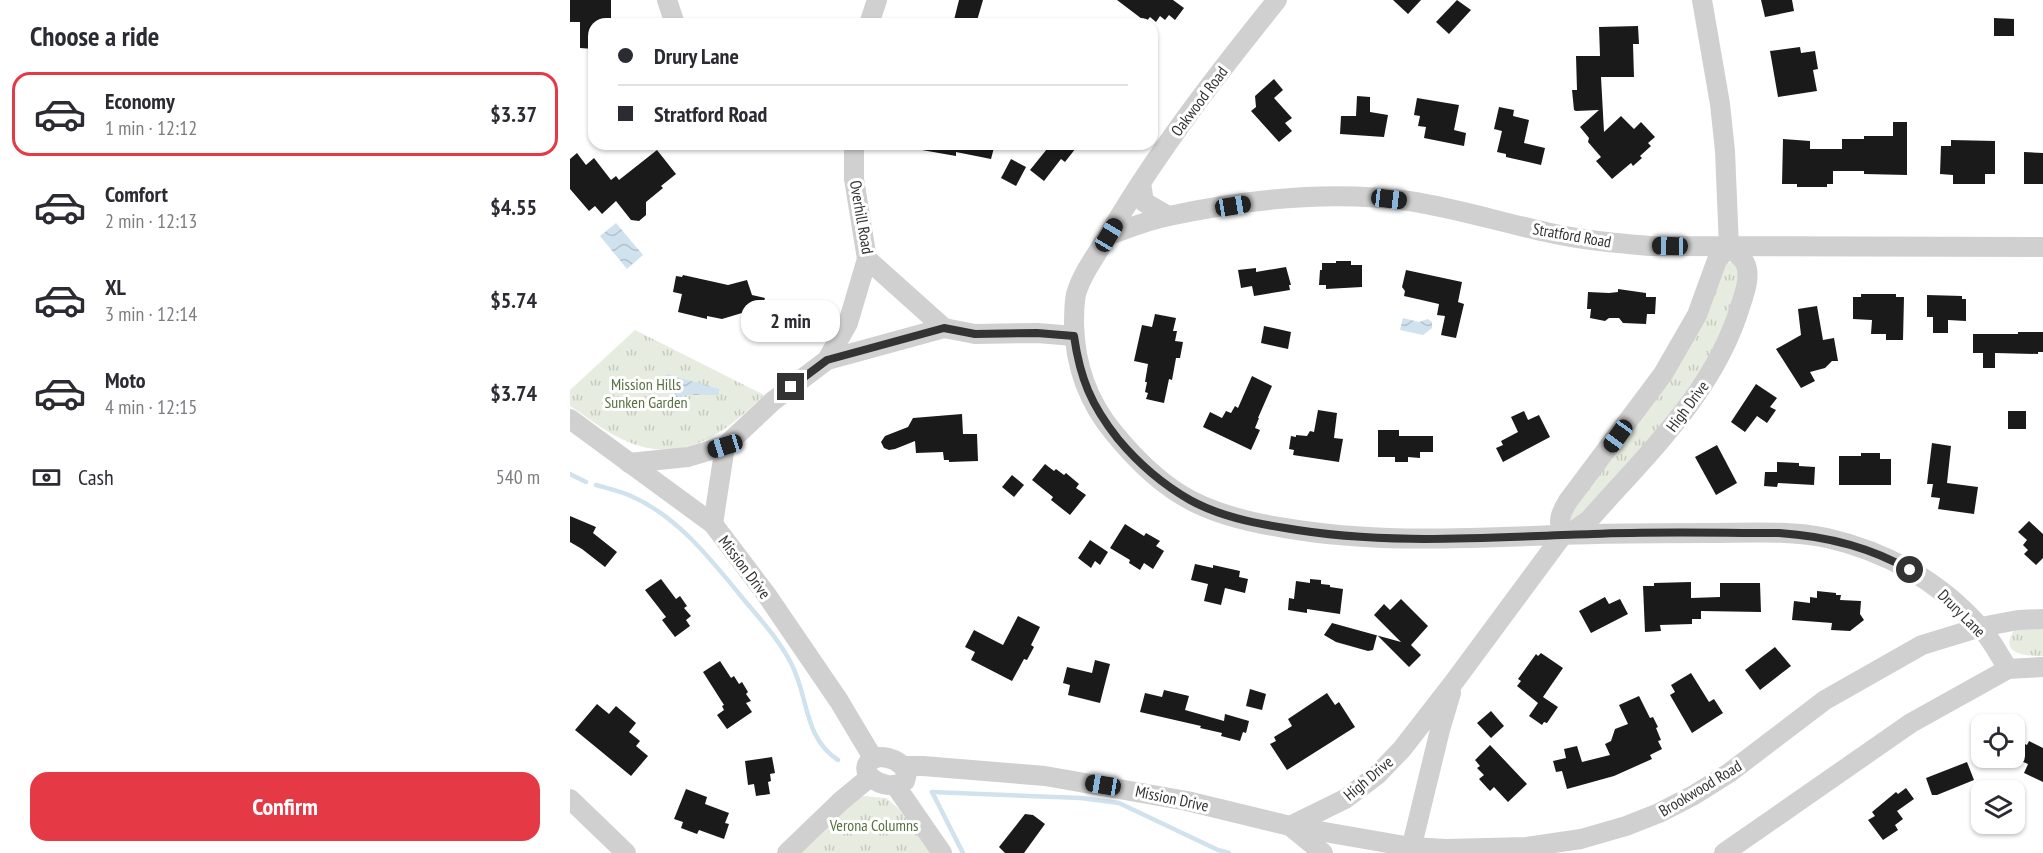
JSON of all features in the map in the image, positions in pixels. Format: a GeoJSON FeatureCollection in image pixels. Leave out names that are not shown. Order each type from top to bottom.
{"type":"FeatureCollection","features":[{"type":"Feature","properties":{"kind":"street"},"geometry":{"type":"LineString","coordinates":[[667,0],[673,18]]}},
{"type":"Feature","properties":{"kind":"street"},"geometry":{"type":"LineString","coordinates":[[871,18],[877,0]]}},
{"type":"Feature","properties":{"kind":"street","name":"Oakwood Road"},"geometry":{"type":"LineString","coordinates":[[1074,336],[1076,295],[1084,274],[1141,183],[1197,102],[1277,0]]}},
{"type":"Feature","properties":{"kind":"street"},"geometry":{"type":"LineString","coordinates":[[1562,536],[1558,524],[1559,516],[1663,374],[1697,315],[1717,260],[1729,247],[1725,151],[1720,104],[1702,0]]}},
{"type":"Feature","properties":{"kind":"street","name":"Overhill Road"},"geometry":{"type":"LineString","coordinates":[[854,150],[854,179],[867,259],[944,328]]}},
{"type":"Feature","properties":{"kind":"street"},"geometry":{"type":"LineString","coordinates":[[1141,183],[1144,202],[1168,216]]}},
{"type":"Feature","properties":{"kind":"street","name":"Stratford Road"},"geometry":{"type":"LineString","coordinates":[[1109,235],[1168,216],[1312,196],[1369,197],[1438,207],[1549,233],[1650,246],[2043,247]]}},
{"type":"Feature","properties":{"kind":"street","name":"High Drive"},"geometry":{"type":"LineString","coordinates":[[1290,826],[1345,799],[1377,775],[1402,749],[1562,536],[1589,520],[1692,404],[1715,368],[1734,324],[1747,279],[1745,262],[1729,247]]}},
{"type":"Feature","properties":{"kind":"street"},"geometry":{"type":"LineString","coordinates":[[827,360],[849,323],[867,259]]}},
{"type":"Feature","properties":{"kind":"street"},"geometry":{"type":"LineString","coordinates":[[629,462],[688,457],[725,446],[772,401],[827,360],[944,328],[975,334],[1037,333],[1074,336]]}},
{"type":"Feature","properties":{"kind":"street","name":"Drury Lane"},"geometry":{"type":"LineString","coordinates":[[1074,336],[1078,365],[1085,385],[1107,425],[1131,455],[1161,482],[1191,501],[1223,514],[1266,525],[1359,538],[1438,539],[1606,533],[1779,533],[1826,538],[1871,551],[1928,581],[1981,627],[2008,669]]}},
{"type":"Feature","properties":{"kind":"street","name":"Mission Drive"},"geometry":{"type":"LineString","coordinates":[[570,419],[713,524],[766,594],[839,701],[871,768]]}},
{"type":"Feature","properties":{"kind":"street"},"geometry":{"type":"LineString","coordinates":[[713,524],[725,446]]}},
{"type":"Feature","properties":{"kind":"street","name":"Brookwood Road"},"geometry":{"type":"LineString","coordinates":[[1290,826],[1410,850],[1527,847],[1581,839],[1626,826],[1659,813],[1694,795],[1738,767],[1825,700],[1922,645],[1981,627],[2018,620],[2043,619]]}},
{"type":"Feature","properties":{"kind":"street"},"geometry":{"type":"LineString","coordinates":[[1724,853],[1911,723],[2008,669],[2043,667]]}},
{"type":"Feature","properties":{"kind":"street","name":"High Drive"},"geometry":{"type":"LineString","coordinates":[[1410,850],[1454,682]]}},
{"type":"Feature","properties":{"kind":"street"},"geometry":{"type":"LineString","coordinates":[[787,853],[841,801],[871,768],[887,757],[903,766],[907,773],[905,782],[883,785],[871,768]]}},
{"type":"Feature","properties":{"kind":"street","name":"Mission Drive"},"geometry":{"type":"LineString","coordinates":[[903,766],[1014,773],[1118,787],[1187,801],[1290,826],[1323,853]]}},
{"type":"Feature","properties":{"kind":"street"},"geometry":{"type":"LineString","coordinates":[[895,785],[942,853]]}},
{"type":"Feature","properties":{"kind":"street"},"geometry":{"type":"LineString","coordinates":[[570,799],[626,853]]}},
{"type":"Feature","properties":{"kind":"green space"},"geometry":{"type":"Polygon","coordinates":[[[1733,262],[1739,273],[1729,320],[1685,400],[1572,525],[1565,518],[1725,263],[1733,262]]]}},
{"type":"Feature","properties":{"kind":"green space","name":"Mission Hills Sunken Garden"},"geometry":{"type":"Polygon","coordinates":[[[635,330],[764,395],[730,425],[713,436],[676,449],[656,449],[635,444],[612,434],[570,406],[570,390],[635,330]]]}},
{"type":"Feature","properties":{"kind":"green space"},"geometry":{"type":"Polygon","coordinates":[[[2043,626],[2043,656],[2023,654],[2012,649],[2010,638],[2014,630],[2043,626]]]}},
{"type":"Feature","properties":{"kind":"green space","name":"Verona Columns"},"geometry":{"type":"Polygon","coordinates":[[[863,796],[886,798],[898,808],[933,853],[798,853],[835,814],[863,796]]]}},
{"type":"Feature","properties":{"kind":"water"},"geometry":{"type":"Polygon","coordinates":[[[616,223],[643,255],[627,269],[600,236],[616,223]]]}},
{"type":"Feature","properties":{"kind":"water"},"geometry":{"type":"Polygon","coordinates":[[[1403,318],[1419,322],[1428,319],[1432,322],[1432,328],[1423,335],[1400,330],[1403,318]]]}},
{"type":"Feature","properties":{"kind":"water"},"geometry":{"type":"Polygon","coordinates":[[[667,374],[719,389],[719,393],[717,395],[676,397],[664,377],[667,374]]]}},
{"type":"Feature","properties":{"kind":"building"},"geometry":{"type":"Polygon","coordinates":[[[570,0],[611,0],[611,18],[588,18],[588,49],[580,48],[580,22],[570,22],[570,0]]]}},
{"type":"Feature","properties":{"kind":"building"},"geometry":{"type":"Polygon","coordinates":[[[959,0],[983,0],[978,18],[954,18],[959,0]]]}},
{"type":"Feature","properties":{"kind":"building"},"geometry":{"type":"Polygon","coordinates":[[[1117,0],[1173,0],[1184,8],[1175,20],[1169,15],[1165,20],[1160,16],[1158,19],[1141,18],[1117,0]]]}},
{"type":"Feature","properties":{"kind":"building"},"geometry":{"type":"Polygon","coordinates":[[[1393,0],[1421,0],[1408,14],[1393,0]]]}},
{"type":"Feature","properties":{"kind":"building"},"geometry":{"type":"Polygon","coordinates":[[[1457,0],[1471,10],[1449,34],[1436,22],[1457,0]]]}},
{"type":"Feature","properties":{"kind":"building"},"geometry":{"type":"Polygon","coordinates":[[[1761,0],[1792,0],[1794,11],[1765,17],[1761,0]]]}},
{"type":"Feature","properties":{"kind":"building"},"geometry":{"type":"Polygon","coordinates":[[[1994,18],[2014,19],[2014,36],[1994,36],[1994,18]]]}},
{"type":"Feature","properties":{"kind":"building"},"geometry":{"type":"Polygon","coordinates":[[[1638,26],[1639,44],[1633,44],[1634,77],[1601,77],[1604,132],[1621,116],[1634,129],[1641,122],[1655,137],[1648,143],[1651,146],[1640,156],[1642,158],[1633,166],[1631,163],[1612,179],[1596,161],[1601,157],[1588,142],[1589,138],[1580,127],[1599,110],[1574,110],[1572,90],[1577,90],[1576,56],[1600,56],[1599,27],[1638,26]]]}},
{"type":"Feature","properties":{"kind":"building"},"geometry":{"type":"Polygon","coordinates":[[[1800,47],[1801,53],[1815,51],[1818,69],[1813,70],[1817,91],[1778,97],[1770,51],[1800,47]]]}},
{"type":"Feature","properties":{"kind":"building"},"geometry":{"type":"Polygon","coordinates":[[[1274,79],[1283,90],[1274,98],[1292,118],[1285,123],[1292,131],[1279,142],[1251,111],[1256,107],[1255,96],[1274,79]]]}},
{"type":"Feature","properties":{"kind":"building"},"geometry":{"type":"Polygon","coordinates":[[[1357,96],[1370,97],[1370,112],[1388,115],[1384,137],[1340,134],[1341,116],[1356,116],[1357,96]]]}},
{"type":"Feature","properties":{"kind":"building"},"geometry":{"type":"Polygon","coordinates":[[[1417,98],[1459,105],[1454,130],[1466,133],[1464,146],[1424,138],[1426,127],[1418,126],[1420,116],[1414,115],[1417,98]]]}},
{"type":"Feature","properties":{"kind":"building"},"geometry":{"type":"Polygon","coordinates":[[[1499,107],[1514,110],[1513,116],[1529,120],[1524,143],[1545,148],[1541,165],[1506,157],[1506,154],[1497,152],[1502,131],[1494,129],[1499,107]]]}},
{"type":"Feature","properties":{"kind":"building"},"geometry":{"type":"Polygon","coordinates":[[[1893,122],[1907,122],[1907,175],[1833,171],[1833,184],[1827,184],[1827,187],[1797,187],[1797,184],[1782,184],[1783,139],[1810,141],[1810,149],[1842,149],[1842,139],[1893,136],[1893,122]]]}},
{"type":"Feature","properties":{"kind":"building"},"geometry":{"type":"Polygon","coordinates":[[[1951,140],[1995,141],[1995,174],[1985,174],[1985,184],[1953,184],[1953,175],[1940,174],[1941,146],[1951,146],[1951,140]]]}},
{"type":"Feature","properties":{"kind":"building"},"geometry":{"type":"Polygon","coordinates":[[[657,150],[676,174],[646,202],[646,215],[639,221],[631,220],[616,201],[602,214],[595,206],[589,211],[570,189],[570,159],[577,153],[586,165],[594,158],[611,180],[616,176],[619,180],[657,150]]]}},
{"type":"Feature","properties":{"kind":"building"},"geometry":{"type":"Polygon","coordinates":[[[922,150],[993,150],[991,159],[956,152],[956,156],[922,150]]]}},
{"type":"Feature","properties":{"kind":"building"},"geometry":{"type":"Polygon","coordinates":[[[1046,150],[1074,150],[1065,162],[1061,159],[1044,181],[1030,170],[1046,150]]]}},
{"type":"Feature","properties":{"kind":"building"},"geometry":{"type":"Polygon","coordinates":[[[2024,152],[2043,153],[2043,184],[2024,184],[2024,152]]]}},
{"type":"Feature","properties":{"kind":"building"},"geometry":{"type":"Polygon","coordinates":[[[1011,159],[1026,167],[1016,186],[1001,178],[1011,159]]]}},
{"type":"Feature","properties":{"kind":"building"},"geometry":{"type":"Polygon","coordinates":[[[1336,261],[1351,261],[1351,265],[1362,265],[1362,287],[1326,289],[1326,285],[1319,285],[1322,263],[1336,263],[1336,261]]]}},
{"type":"Feature","properties":{"kind":"building"},"geometry":{"type":"Polygon","coordinates":[[[1286,267],[1291,285],[1289,285],[1290,290],[1254,296],[1252,286],[1241,288],[1238,270],[1256,268],[1256,272],[1286,267]]]}},
{"type":"Feature","properties":{"kind":"building"},"geometry":{"type":"Polygon","coordinates":[[[1406,270],[1462,282],[1458,302],[1464,304],[1456,338],[1441,335],[1445,316],[1437,315],[1439,304],[1404,296],[1405,291],[1402,287],[1406,270]]]}},
{"type":"Feature","properties":{"kind":"building"},"geometry":{"type":"Polygon","coordinates":[[[683,275],[728,285],[747,280],[752,295],[765,298],[762,307],[722,319],[707,316],[707,319],[678,312],[682,294],[673,292],[676,276],[682,277],[683,275]]]}},
{"type":"Feature","properties":{"kind":"building"},"geometry":{"type":"Polygon","coordinates":[[[1618,289],[1646,293],[1646,297],[1656,297],[1655,314],[1647,314],[1646,324],[1623,323],[1619,318],[1609,318],[1605,321],[1590,318],[1591,309],[1587,309],[1588,292],[1609,293],[1618,292],[1618,289]]]}},
{"type":"Feature","properties":{"kind":"building"},"geometry":{"type":"Polygon","coordinates":[[[1861,294],[1896,294],[1896,297],[1904,297],[1903,340],[1886,340],[1886,334],[1871,334],[1872,320],[1853,319],[1853,297],[1861,297],[1861,294]]]}},
{"type":"Feature","properties":{"kind":"building"},"geometry":{"type":"Polygon","coordinates":[[[1927,295],[1962,296],[1962,299],[1966,299],[1966,321],[1948,320],[1948,333],[1933,333],[1933,317],[1927,317],[1927,295]]]}},
{"type":"Feature","properties":{"kind":"building"},"geometry":{"type":"Polygon","coordinates":[[[1817,306],[1823,340],[1834,338],[1838,361],[1832,361],[1825,368],[1810,372],[1815,381],[1801,388],[1776,349],[1801,335],[1798,309],[1817,306]]]}},
{"type":"Feature","properties":{"kind":"building"},"geometry":{"type":"Polygon","coordinates":[[[1155,314],[1176,318],[1173,331],[1177,331],[1175,341],[1183,342],[1180,358],[1176,358],[1172,380],[1169,379],[1164,403],[1146,399],[1148,393],[1145,392],[1147,382],[1145,382],[1148,364],[1134,361],[1142,325],[1152,327],[1155,314]]]}},
{"type":"Feature","properties":{"kind":"building"},"geometry":{"type":"Polygon","coordinates":[[[1264,326],[1291,332],[1288,349],[1261,343],[1264,326]]]}},
{"type":"Feature","properties":{"kind":"building"},"geometry":{"type":"Polygon","coordinates":[[[2018,332],[2043,332],[2043,352],[2038,352],[2038,354],[1995,353],[1995,368],[1983,368],[1983,353],[1973,353],[1973,334],[2018,334],[2018,332]]]}},
{"type":"Feature","properties":{"kind":"building"},"geometry":{"type":"Polygon","coordinates":[[[1252,376],[1272,386],[1258,418],[1255,428],[1260,430],[1251,450],[1203,427],[1210,412],[1222,418],[1226,411],[1231,413],[1235,406],[1238,408],[1252,376]]]}},
{"type":"Feature","properties":{"kind":"building"},"geometry":{"type":"Polygon","coordinates":[[[1756,384],[1777,398],[1770,407],[1776,410],[1767,423],[1757,416],[1745,432],[1731,422],[1756,384]]]}},
{"type":"Feature","properties":{"kind":"building"},"geometry":{"type":"Polygon","coordinates":[[[1318,410],[1337,413],[1334,438],[1343,439],[1339,462],[1293,455],[1294,450],[1289,449],[1291,436],[1307,436],[1310,431],[1314,432],[1318,410]]]}},
{"type":"Feature","properties":{"kind":"building"},"geometry":{"type":"Polygon","coordinates":[[[1524,411],[1528,420],[1539,415],[1550,437],[1503,462],[1496,448],[1503,445],[1501,441],[1518,432],[1511,417],[1524,411]]]}},
{"type":"Feature","properties":{"kind":"building"},"geometry":{"type":"Polygon","coordinates":[[[2008,411],[2026,411],[2026,429],[2008,429],[2008,411]]]}},
{"type":"Feature","properties":{"kind":"building"},"geometry":{"type":"Polygon","coordinates":[[[962,414],[963,434],[977,434],[978,461],[949,462],[949,460],[944,460],[943,452],[916,453],[915,441],[889,450],[884,448],[881,442],[885,436],[908,427],[913,418],[962,414]]]}},
{"type":"Feature","properties":{"kind":"building"},"geometry":{"type":"Polygon","coordinates":[[[1378,430],[1399,430],[1399,436],[1433,436],[1433,452],[1420,452],[1420,458],[1408,457],[1408,462],[1395,462],[1395,457],[1378,457],[1378,430]]]}},
{"type":"Feature","properties":{"kind":"building"},"geometry":{"type":"Polygon","coordinates":[[[1932,443],[1951,446],[1947,483],[1978,487],[1974,514],[1938,509],[1940,498],[1931,497],[1933,484],[1927,484],[1932,443]]]}},
{"type":"Feature","properties":{"kind":"building"},"geometry":{"type":"Polygon","coordinates":[[[1717,445],[1737,483],[1716,495],[1695,457],[1717,445]]]}},
{"type":"Feature","properties":{"kind":"building"},"geometry":{"type":"Polygon","coordinates":[[[1861,453],[1880,453],[1880,459],[1891,459],[1891,485],[1839,485],[1839,456],[1861,456],[1861,453]]]}},
{"type":"Feature","properties":{"kind":"building"},"geometry":{"type":"Polygon","coordinates":[[[1777,462],[1799,463],[1799,466],[1815,467],[1814,485],[1778,483],[1777,487],[1764,486],[1765,472],[1777,472],[1777,462]]]}},
{"type":"Feature","properties":{"kind":"building"},"geometry":{"type":"Polygon","coordinates":[[[1045,464],[1054,471],[1056,469],[1064,475],[1066,473],[1079,484],[1076,488],[1086,495],[1070,515],[1051,500],[1053,497],[1032,480],[1045,464]]]}},
{"type":"Feature","properties":{"kind":"building"},"geometry":{"type":"Polygon","coordinates":[[[1012,475],[1024,485],[1014,497],[1002,487],[1012,475]]]}},
{"type":"Feature","properties":{"kind":"building"},"geometry":{"type":"Polygon","coordinates":[[[570,516],[596,527],[593,533],[617,552],[605,567],[570,542],[570,516]]]}},
{"type":"Feature","properties":{"kind":"building"},"geometry":{"type":"Polygon","coordinates":[[[2029,521],[2043,534],[2043,558],[2036,565],[2024,554],[2028,550],[2023,545],[2027,540],[2018,532],[2029,521]]]}},
{"type":"Feature","properties":{"kind":"building"},"geometry":{"type":"Polygon","coordinates":[[[1125,524],[1144,536],[1146,533],[1160,541],[1156,546],[1164,551],[1153,569],[1144,563],[1140,570],[1129,563],[1130,560],[1110,548],[1125,524]]]}},
{"type":"Feature","properties":{"kind":"building"},"geometry":{"type":"Polygon","coordinates":[[[1090,540],[1108,552],[1100,565],[1095,561],[1091,568],[1078,558],[1090,540]]]}},
{"type":"Feature","properties":{"kind":"building"},"geometry":{"type":"Polygon","coordinates":[[[1195,564],[1240,571],[1239,577],[1248,579],[1245,593],[1225,588],[1221,605],[1204,601],[1208,584],[1191,580],[1195,564]]]}},
{"type":"Feature","properties":{"kind":"building"},"geometry":{"type":"Polygon","coordinates":[[[661,579],[676,599],[680,596],[687,606],[684,608],[691,616],[686,620],[690,626],[675,637],[662,620],[666,617],[645,590],[661,579]]]}},
{"type":"Feature","properties":{"kind":"building"},"geometry":{"type":"Polygon","coordinates":[[[1310,579],[1321,580],[1321,584],[1343,589],[1340,614],[1307,609],[1307,613],[1288,610],[1289,598],[1294,599],[1296,581],[1310,583],[1310,579]]]}},
{"type":"Feature","properties":{"kind":"building"},"geometry":{"type":"Polygon","coordinates":[[[1691,582],[1691,598],[1720,597],[1720,583],[1760,583],[1761,612],[1701,611],[1701,619],[1692,619],[1692,624],[1660,625],[1661,631],[1645,632],[1643,586],[1654,586],[1654,583],[1691,582]]]}},
{"type":"Feature","properties":{"kind":"building"},"geometry":{"type":"Polygon","coordinates":[[[1817,591],[1836,593],[1836,595],[1841,595],[1840,600],[1861,601],[1860,614],[1864,620],[1850,631],[1831,630],[1832,623],[1792,620],[1794,601],[1810,603],[1810,597],[1817,598],[1817,591]]]}},
{"type":"Feature","properties":{"kind":"building"},"geometry":{"type":"Polygon","coordinates":[[[1605,597],[1609,604],[1620,599],[1628,614],[1591,633],[1579,611],[1605,597]]]}},
{"type":"Feature","properties":{"kind":"building"},"geometry":{"type":"Polygon","coordinates":[[[1401,599],[1428,626],[1411,645],[1421,655],[1409,667],[1378,636],[1401,642],[1374,615],[1384,604],[1390,610],[1401,599]]]}},
{"type":"Feature","properties":{"kind":"building"},"geometry":{"type":"Polygon","coordinates":[[[1018,616],[1040,627],[1031,645],[1034,647],[1027,660],[1024,659],[1012,681],[971,660],[975,652],[965,647],[974,630],[1003,645],[1018,616]]]}},
{"type":"Feature","properties":{"kind":"building"},"geometry":{"type":"Polygon","coordinates":[[[1332,623],[1377,635],[1373,650],[1368,651],[1336,642],[1324,635],[1332,623]]]}},
{"type":"Feature","properties":{"kind":"building"},"geometry":{"type":"Polygon","coordinates":[[[1775,647],[1791,666],[1760,690],[1745,670],[1775,647]]]}},
{"type":"Feature","properties":{"kind":"building"},"geometry":{"type":"Polygon","coordinates":[[[1541,653],[1563,668],[1543,697],[1558,707],[1547,723],[1544,722],[1542,725],[1529,716],[1538,703],[1517,686],[1521,681],[1518,679],[1536,654],[1538,656],[1541,653]]]}},
{"type":"Feature","properties":{"kind":"building"},"geometry":{"type":"Polygon","coordinates":[[[1095,660],[1110,664],[1100,703],[1068,695],[1070,685],[1063,683],[1067,667],[1092,673],[1095,660]]]}},
{"type":"Feature","properties":{"kind":"building"},"geometry":{"type":"Polygon","coordinates":[[[720,661],[731,678],[734,676],[739,684],[742,682],[751,701],[746,703],[752,712],[727,729],[717,715],[724,710],[722,706],[724,705],[703,672],[720,661]]]}},
{"type":"Feature","properties":{"kind":"building"},"geometry":{"type":"Polygon","coordinates":[[[1691,673],[1709,702],[1714,699],[1723,713],[1692,733],[1670,695],[1675,692],[1671,685],[1691,673]]]}},
{"type":"Feature","properties":{"kind":"building"},"geometry":{"type":"Polygon","coordinates":[[[1250,689],[1266,694],[1262,710],[1246,706],[1250,689]]]}},
{"type":"Feature","properties":{"kind":"building"},"geometry":{"type":"Polygon","coordinates":[[[1164,690],[1189,696],[1185,710],[1224,721],[1225,714],[1249,721],[1246,733],[1243,732],[1240,741],[1221,736],[1222,733],[1200,728],[1201,726],[1140,712],[1145,693],[1162,697],[1164,690]]]}},
{"type":"Feature","properties":{"kind":"building"},"geometry":{"type":"Polygon","coordinates":[[[1327,693],[1335,705],[1339,702],[1355,727],[1287,770],[1270,744],[1276,741],[1274,737],[1292,726],[1288,719],[1327,693]]]}},
{"type":"Feature","properties":{"kind":"building"},"geometry":{"type":"Polygon","coordinates":[[[1639,696],[1650,718],[1653,717],[1658,727],[1656,728],[1661,740],[1658,741],[1662,749],[1650,755],[1652,759],[1614,776],[1567,789],[1562,771],[1556,772],[1553,761],[1566,758],[1564,749],[1577,746],[1582,762],[1610,755],[1605,744],[1611,741],[1615,729],[1628,724],[1619,705],[1639,696]]]}},
{"type":"Feature","properties":{"kind":"building"},"geometry":{"type":"Polygon","coordinates":[[[597,704],[609,714],[616,706],[636,723],[629,732],[640,741],[636,746],[648,756],[631,776],[575,730],[597,704]]]}},
{"type":"Feature","properties":{"kind":"building"},"geometry":{"type":"Polygon","coordinates":[[[1491,711],[1504,726],[1491,738],[1477,723],[1491,711]]]}},
{"type":"Feature","properties":{"kind":"building"},"geometry":{"type":"Polygon","coordinates":[[[2029,741],[2043,748],[2043,782],[2024,773],[2028,764],[2025,763],[2025,744],[2027,745],[2029,741]]]}},
{"type":"Feature","properties":{"kind":"building"},"geometry":{"type":"Polygon","coordinates":[[[1490,745],[1527,784],[1508,802],[1494,787],[1490,791],[1479,779],[1484,775],[1477,768],[1480,766],[1475,760],[1490,745]]]}},
{"type":"Feature","properties":{"kind":"building"},"geometry":{"type":"Polygon","coordinates":[[[772,757],[775,773],[770,774],[771,781],[768,782],[770,794],[756,796],[754,784],[748,785],[745,761],[772,757]]]}},
{"type":"Feature","properties":{"kind":"building"},"geometry":{"type":"Polygon","coordinates":[[[1967,762],[1974,780],[1932,795],[1926,778],[1967,762]]]}},
{"type":"Feature","properties":{"kind":"building"},"geometry":{"type":"Polygon","coordinates":[[[1906,788],[1914,799],[1897,811],[1903,819],[1895,825],[1898,830],[1883,840],[1868,820],[1875,816],[1872,812],[1896,792],[1898,794],[1906,788]]]}},
{"type":"Feature","properties":{"kind":"building"},"geometry":{"type":"Polygon","coordinates":[[[686,789],[707,797],[705,804],[729,813],[725,823],[729,824],[724,839],[699,830],[697,834],[681,828],[683,822],[674,819],[686,789]]]}},
{"type":"Feature","properties":{"kind":"building"},"geometry":{"type":"Polygon","coordinates":[[[1025,814],[1033,815],[1045,824],[1024,853],[1005,853],[999,847],[1025,814]]]}},
{"type":"Feature","properties":{"kind":"waterway"},"geometry":{"type":"LineString","coordinates":[[570,474],[586,482]]}},
{"type":"Feature","properties":{"kind":"waterway"},"geometry":{"type":"LineString","coordinates":[[596,485],[627,494],[648,505],[694,541],[781,646],[797,676],[812,728],[818,740],[838,760]]}},
{"type":"Feature","properties":{"kind":"waterway"},"geometry":{"type":"LineString","coordinates":[[932,792],[1081,798],[1119,803],[1218,850],[1229,853]]}},
{"type":"Feature","properties":{"kind":"waterway"},"geometry":{"type":"LineString","coordinates":[[932,792],[963,853]]}},
{"type":"Feature","properties":{"kind":"route"},"geometry":{"type":"LineString","coordinates":[[791,387],[827,360],[944,328],[975,334],[1037,333],[1074,336],[1078,365],[1085,385],[1107,425],[1131,455],[1161,482],[1191,501],[1223,514],[1266,525],[1359,538],[1438,539],[1594,534],[1779,533],[1807,535],[1871,551],[1910,570]]}}]}
